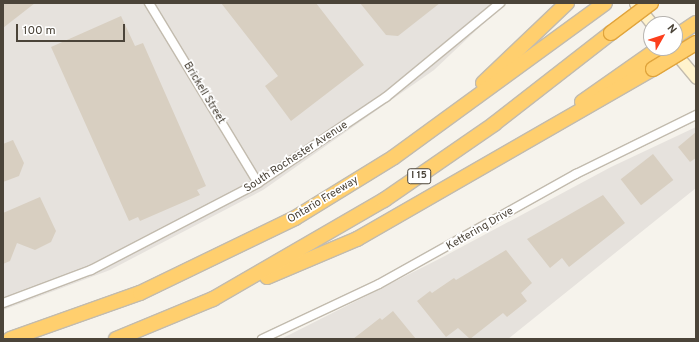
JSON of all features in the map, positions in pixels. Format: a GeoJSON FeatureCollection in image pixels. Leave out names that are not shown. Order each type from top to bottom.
{"type":"FeatureCollection","features":[{"type":"Feature","properties":{"kind":"highway"},"geometry":{"type":"LineString","coordinates":[[441,124],[567,3]]}},
{"type":"Feature","properties":{"kind":"highway","name":"I 15"},"geometry":{"type":"LineString","coordinates":[[116,339],[213,299],[384,200],[494,124],[650,3]]}},
{"type":"Feature","properties":{"kind":"highway","name":"Ontario Freeway"},"geometry":{"type":"LineString","coordinates":[[10,339],[140,293],[295,218],[394,157],[600,7]]}},
{"type":"Feature","properties":{"kind":"highway"},"geometry":{"type":"LineString","coordinates":[[683,32],[693,25]]}},
{"type":"Feature","properties":{"kind":"highway"},"geometry":{"type":"LineString","coordinates":[[213,299],[357,239],[696,43]]}},
{"type":"Feature","properties":{"kind":"highway"},"geometry":{"type":"LineString","coordinates":[[528,141],[647,56]]}},
{"type":"Feature","properties":{"kind":"main road"},"geometry":{"type":"LineString","coordinates":[[635,3],[646,16]]}},
{"type":"Feature","properties":{"kind":"main road"},"geometry":{"type":"LineString","coordinates":[[678,56],[696,78]]}},
{"type":"Feature","properties":{"kind":"street","name":"Brickell Street"},"geometry":{"type":"LineString","coordinates":[[149,3],[258,183]]}},
{"type":"Feature","properties":{"kind":"street","name":"South Rochester Avenue"},"geometry":{"type":"LineString","coordinates":[[3,303],[91,270],[258,183],[386,97],[500,3]]}},
{"type":"Feature","properties":{"kind":"street","name":"Kettering Drive"},"geometry":{"type":"LineString","coordinates":[[262,339],[379,284],[576,174],[696,115]]}},
{"type":"Feature","properties":{"kind":"shaded area"},"geometry":{"type":"Polygon","coordinates":[[[3,3],[505,3],[434,70],[263,190],[110,270],[3,310],[3,3]]]}},
{"type":"Feature","properties":{"kind":"shaded area"},"geometry":{"type":"Polygon","coordinates":[[[696,127],[696,188],[508,339],[281,339],[441,258],[611,167],[696,127]]]}},
{"type":"Feature","properties":{"kind":"building"},"geometry":{"type":"Polygon","coordinates":[[[3,3],[35,3],[3,28],[3,3]]]}},
{"type":"Feature","properties":{"kind":"building"},"geometry":{"type":"Polygon","coordinates":[[[221,3],[316,3],[364,65],[291,121],[265,86],[278,76],[221,3]]]}},
{"type":"Feature","properties":{"kind":"building"},"geometry":{"type":"Polygon","coordinates":[[[360,3],[440,3],[398,36],[386,35],[360,3]]]}},
{"type":"Feature","properties":{"kind":"building"},"geometry":{"type":"Polygon","coordinates":[[[121,16],[135,46],[143,43],[206,186],[197,190],[200,195],[140,221],[138,217],[129,221],[51,47],[121,16]]]}},
{"type":"Feature","properties":{"kind":"building"},"geometry":{"type":"Polygon","coordinates":[[[696,132],[696,158],[690,162],[678,147],[696,132]]]}},
{"type":"Feature","properties":{"kind":"building"},"geometry":{"type":"Polygon","coordinates":[[[13,140],[24,163],[19,176],[3,182],[3,144],[13,140]]]}},
{"type":"Feature","properties":{"kind":"building"},"geometry":{"type":"Polygon","coordinates":[[[653,154],[673,180],[641,205],[621,179],[653,154]]]}},
{"type":"Feature","properties":{"kind":"building"},"geometry":{"type":"Polygon","coordinates":[[[603,195],[625,223],[569,267],[562,258],[550,268],[527,239],[603,195]]]}},
{"type":"Feature","properties":{"kind":"building"},"geometry":{"type":"Polygon","coordinates":[[[40,197],[56,231],[51,242],[35,250],[17,243],[10,261],[3,264],[3,213],[40,197]]]}},
{"type":"Feature","properties":{"kind":"building"},"geometry":{"type":"Polygon","coordinates":[[[506,250],[532,283],[521,293],[527,301],[507,317],[503,313],[470,339],[458,328],[446,337],[417,301],[430,291],[432,293],[454,278],[456,280],[506,250]]]}},
{"type":"Feature","properties":{"kind":"building"},"geometry":{"type":"Polygon","coordinates":[[[393,311],[416,339],[353,339],[380,318],[382,320],[393,311]]]}}]}
